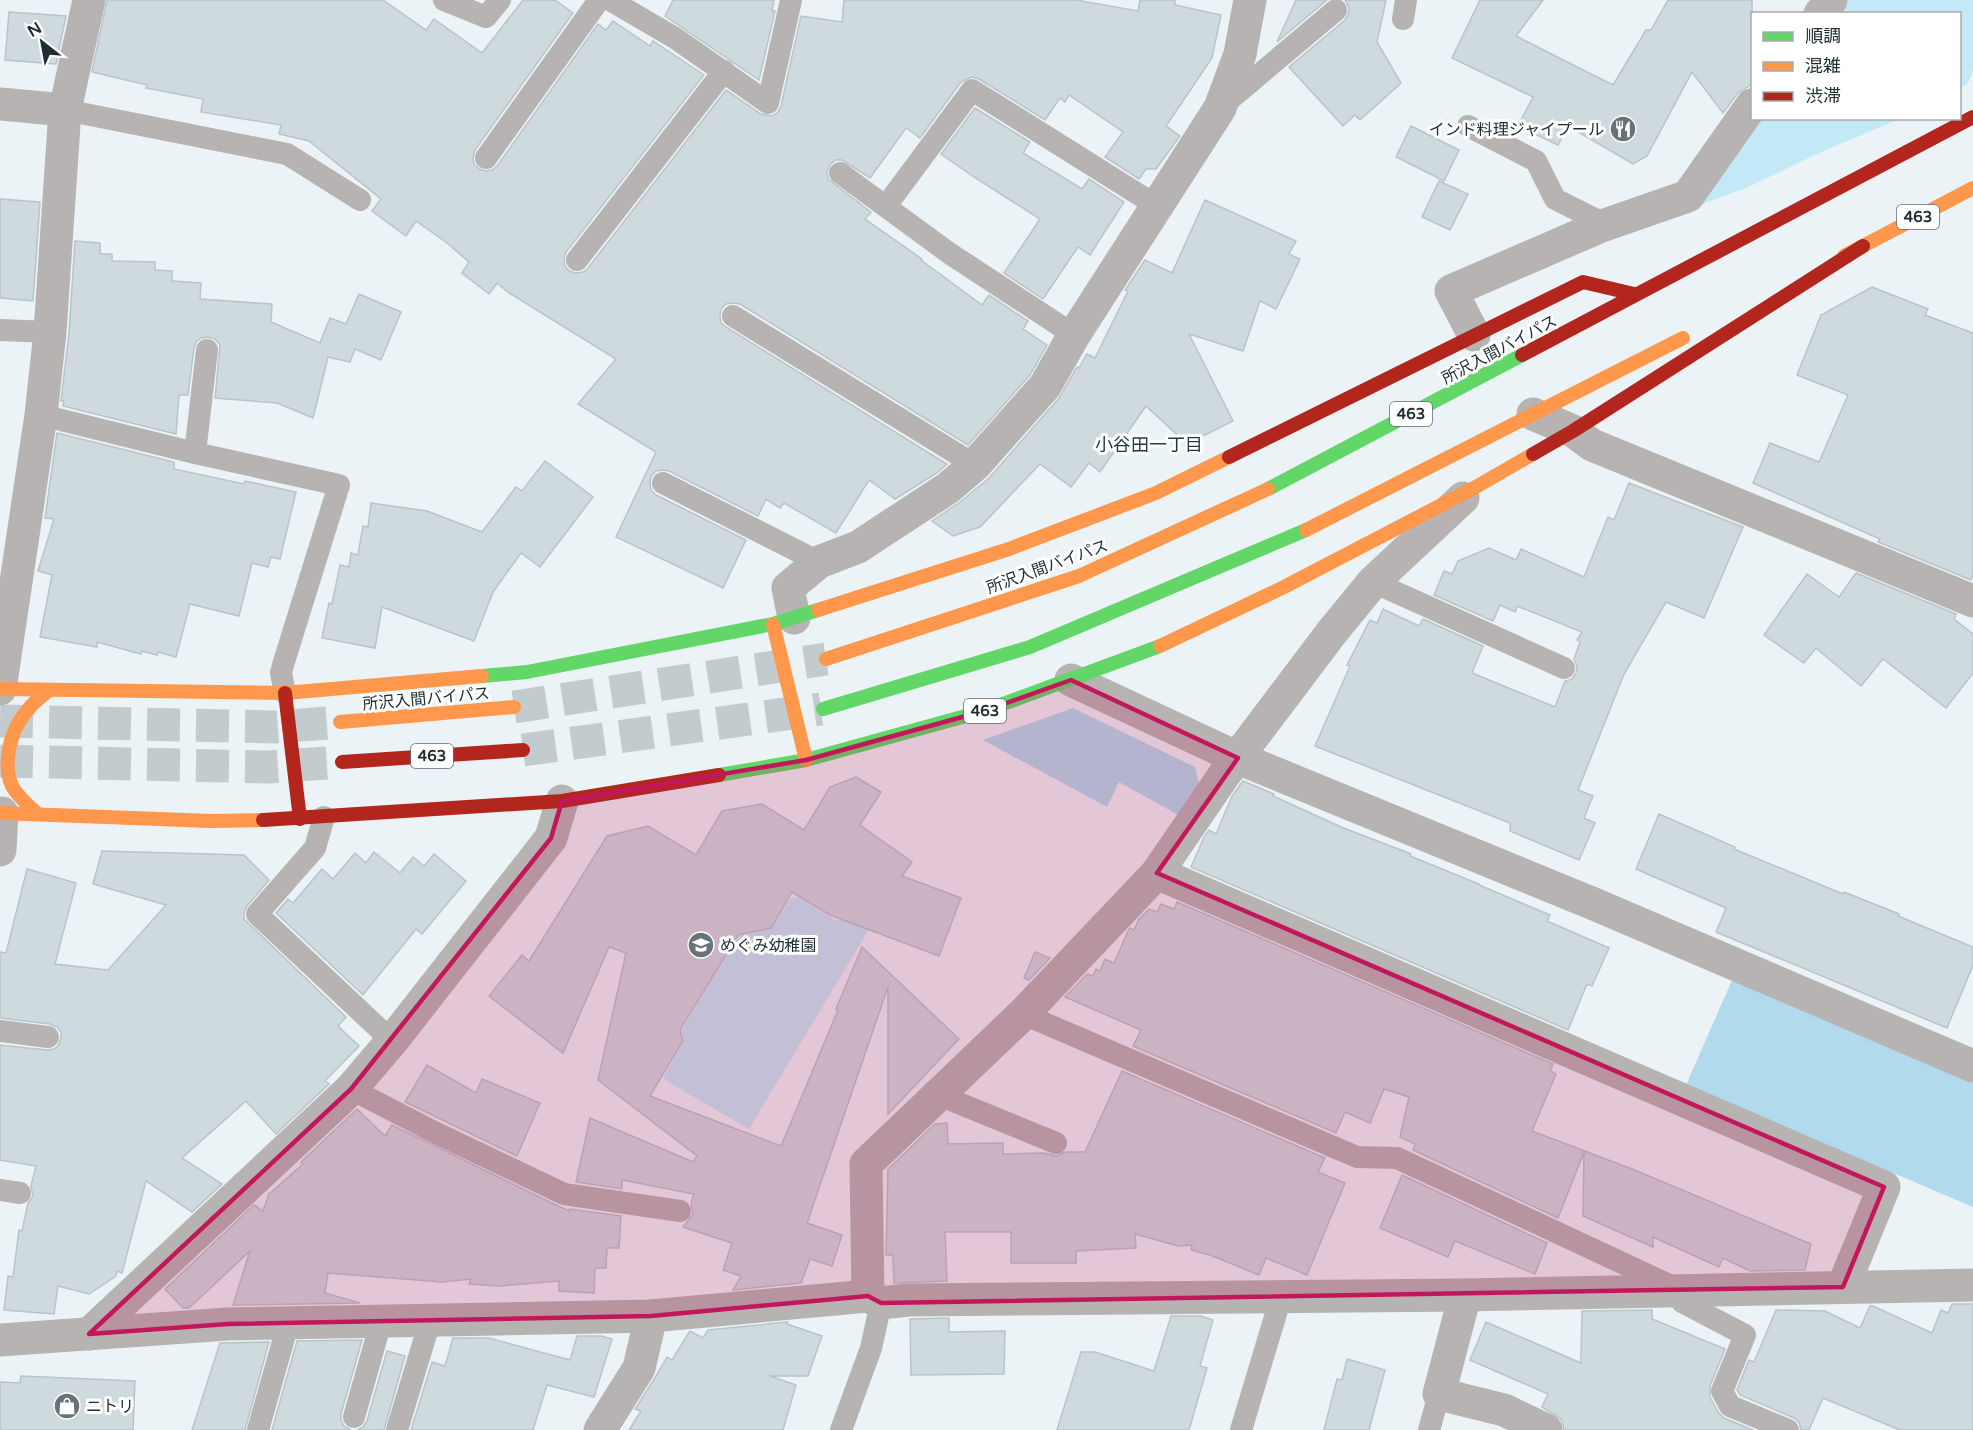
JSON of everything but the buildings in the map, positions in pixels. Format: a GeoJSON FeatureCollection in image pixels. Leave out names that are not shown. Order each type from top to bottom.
{"type":"FeatureCollection","features":[{"type":"Feature","properties":{"kind":"highway","name":"所沢入間バイパス"},"geometry":{"type":"LineString","coordinates":[[826,659],[1089,571],[1259,493],[1973,117]]}},
{"type":"Feature","properties":{"kind":"highway","name":"463"},"geometry":{"type":"LineString","coordinates":[[1735,311],[1973,188]]}},
{"type":"Feature","properties":{"kind":"highway","name":"463"},"geometry":{"type":"LineString","coordinates":[[1,813],[210,821],[300,819],[562,801],[806,760],[984,711],[1175,640],[1474,488],[1573,431],[1863,246]]}},
{"type":"Feature","properties":{"kind":"highway","name":"463"},"geometry":{"type":"LineString","coordinates":[[0,689],[285,693],[527,672],[783,621],[1010,549],[1156,493],[1583,282],[1634,294]]}},
{"type":"Feature","properties":{"kind":"highway"},"geometry":{"type":"LineString","coordinates":[[823,709],[1040,642],[1326,521],[1693,333]]}},
{"type":"Feature","properties":{"kind":"highway"},"geometry":{"type":"LineString","coordinates":[[783,621],[806,760]]}},
{"type":"Feature","properties":{"kind":"highway"},"geometry":{"type":"LineString","coordinates":[[38,814],[20,797],[8,778],[9,744],[19,718],[31,702],[48,691]]}},
{"type":"Feature","properties":{"kind":"highway"},"geometry":{"type":"LineString","coordinates":[[285,693],[300,819]]}},
{"type":"Feature","properties":{"kind":"highway","name":"所沢入間バイパス"},"geometry":{"type":"LineString","coordinates":[[340,722],[514,707]]}},
{"type":"Feature","properties":{"kind":"highway","name":"463"},"geometry":{"type":"LineString","coordinates":[[342,762],[523,750]]}},
{"type":"Feature","properties":{"kind":"street"},"geometry":{"type":"LineString","coordinates":[[0,689],[41,416],[50,332],[65,110],[89,0]]}},
{"type":"Feature","properties":{"kind":"street"},"geometry":{"type":"LineString","coordinates":[[783,621],[788,588],[819,562],[858,547],[948,488],[975,465],[1045,386],[1074,334],[1220,108],[1240,54],[1251,0]]}},
{"type":"Feature","properties":{"kind":"street"},"geometry":{"type":"LineString","coordinates":[[1822,12],[1831,0]]}},
{"type":"Feature","properties":{"kind":"street"},"geometry":{"type":"LineString","coordinates":[[0,104],[65,110]]}},
{"type":"Feature","properties":{"kind":"street"},"geometry":{"type":"LineString","coordinates":[[1474,335],[1451,291],[1607,225],[1688,196],[1751,106]]}},
{"type":"Feature","properties":{"kind":"street"},"geometry":{"type":"LineString","coordinates":[[1533,414],[1573,431],[1592,445],[1973,601]]}},
{"type":"Feature","properties":{"kind":"street"},"geometry":{"type":"LineString","coordinates":[[874,1300],[866,1164],[1023,1014],[1157,873],[1224,775],[1332,632],[1373,582],[1474,488]]}},
{"type":"Feature","properties":{"kind":"street"},"geometry":{"type":"LineString","coordinates":[[1071,680],[1239,758],[1605,909],[1973,1066]]}},
{"type":"Feature","properties":{"kind":"street"},"geometry":{"type":"LineString","coordinates":[[89,1334],[351,1089],[392,1041],[551,838],[562,801]]}},
{"type":"Feature","properties":{"kind":"street"},"geometry":{"type":"LineString","coordinates":[[0,850],[1,813]]}},
{"type":"Feature","properties":{"kind":"street"},"geometry":{"type":"LineString","coordinates":[[1157,873],[1884,1187],[1843,1287]]}},
{"type":"Feature","properties":{"kind":"street"},"geometry":{"type":"LineString","coordinates":[[0,1340],[228,1324],[651,1316],[874,1300],[1465,1295],[1973,1285]]}},
{"type":"Feature","properties":{"kind":"street"},"geometry":{"type":"LineString","coordinates":[[1465,1295],[1440,1394],[1504,1410],[1546,1430]]}},
{"type":"Feature","properties":{"kind":"street"},"geometry":{"type":"LineString","coordinates":[[600,1430],[639,1368],[651,1316]]}},
{"type":"Feature","properties":{"kind":"lane"},"geometry":{"type":"LineString","coordinates":[[444,0],[486,17],[500,0]]}},
{"type":"Feature","properties":{"kind":"lane"},"geometry":{"type":"LineString","coordinates":[[486,158],[599,0]]}},
{"type":"Feature","properties":{"kind":"lane"},"geometry":{"type":"LineString","coordinates":[[610,0],[675,38],[768,103],[791,0]]}},
{"type":"Feature","properties":{"kind":"lane"},"geometry":{"type":"LineString","coordinates":[[1220,108],[1336,10]]}},
{"type":"Feature","properties":{"kind":"lane"},"geometry":{"type":"LineString","coordinates":[[577,260],[724,71]]}},
{"type":"Feature","properties":{"kind":"lane"},"geometry":{"type":"LineString","coordinates":[[886,206],[972,90],[1157,206]]}},
{"type":"Feature","properties":{"kind":"lane"},"geometry":{"type":"LineString","coordinates":[[65,110],[287,154],[360,200]]}},
{"type":"Feature","properties":{"kind":"lane"},"geometry":{"type":"LineString","coordinates":[[1468,126],[1536,161],[1555,199],[1607,225]]}},
{"type":"Feature","properties":{"kind":"lane"},"geometry":{"type":"LineString","coordinates":[[840,172],[949,254],[1074,334]]}},
{"type":"Feature","properties":{"kind":"lane"},"geometry":{"type":"LineString","coordinates":[[733,316],[975,465]]}},
{"type":"Feature","properties":{"kind":"lane"},"geometry":{"type":"LineString","coordinates":[[0,330],[50,332]]}},
{"type":"Feature","properties":{"kind":"lane"},"geometry":{"type":"LineString","coordinates":[[195,453],[207,350]]}},
{"type":"Feature","properties":{"kind":"lane"},"geometry":{"type":"LineString","coordinates":[[41,416],[339,485],[283,665],[281,673],[285,693]]}},
{"type":"Feature","properties":{"kind":"lane"},"geometry":{"type":"LineString","coordinates":[[663,483],[819,562]]}},
{"type":"Feature","properties":{"kind":"lane"},"geometry":{"type":"LineString","coordinates":[[1373,582],[1564,668]]}},
{"type":"Feature","properties":{"kind":"lane"},"geometry":{"type":"LineString","coordinates":[[324,817],[315,848],[257,914],[392,1041]]}},
{"type":"Feature","properties":{"kind":"lane"},"geometry":{"type":"LineString","coordinates":[[1023,1014],[1357,1157],[1397,1158],[1680,1290],[1682,1302],[1745,1335],[1722,1391],[1730,1406],[1788,1430]]}},
{"type":"Feature","properties":{"kind":"lane"},"geometry":{"type":"LineString","coordinates":[[0,1031],[48,1037]]}},
{"type":"Feature","properties":{"kind":"lane"},"geometry":{"type":"LineString","coordinates":[[351,1089],[434,1132],[564,1194],[680,1211]]}},
{"type":"Feature","properties":{"kind":"lane"},"geometry":{"type":"LineString","coordinates":[[939,1095],[1056,1143]]}},
{"type":"Feature","properties":{"kind":"lane"},"geometry":{"type":"LineString","coordinates":[[1242,1430],[1281,1297]]}},
{"type":"Feature","properties":{"kind":"lane"},"geometry":{"type":"LineString","coordinates":[[841,1430],[871,1348],[874,1300]]}},
{"type":"Feature","properties":{"kind":"lane"},"geometry":{"type":"LineString","coordinates":[[397,1430],[430,1321]]}},
{"type":"Feature","properties":{"kind":"lane"},"geometry":{"type":"LineString","coordinates":[[354,1417],[381,1322]]}},
{"type":"Feature","properties":{"kind":"lane"},"geometry":{"type":"LineString","coordinates":[[258,1430],[288,1324]]}},
{"type":"Feature","properties":{"kind":"lane"},"geometry":{"type":"LineString","coordinates":[[1429,1430],[1440,1394]]}},
{"type":"Feature","properties":{"kind":"highlighted area"},"geometry":{"type":"Polygon","coordinates":[[[1071,680],[1238,758],[1157,873],[1884,1187],[1843,1287],[881,1303],[868,1296],[651,1316],[228,1324],[89,1334],[351,1089],[551,838],[562,801],[806,760],[984,711],[1071,680]]]}},
{"type":"Feature","properties":{"kind":"shaded area"},"geometry":{"type":"Polygon","coordinates":[[[1845,0],[1973,0],[1973,70],[1968,83],[1961,87],[1961,12],[1836,12],[1845,0]]]}},
{"type":"Feature","properties":{"kind":"shaded area"},"geometry":{"type":"Polygon","coordinates":[[[1756,120],[1898,120],[1821,152],[1746,188],[1695,207],[1756,120]]]}},
{"type":"Feature","properties":{"kind":"shaded area"},"geometry":{"type":"Polygon","coordinates":[[[1073,708],[1195,767],[1200,787],[1180,816],[1119,782],[1107,807],[983,740],[1073,708]]]}},
{"type":"Feature","properties":{"kind":"shaded area"},"geometry":{"type":"Polygon","coordinates":[[[895,886],[749,1129],[663,1079],[684,1041],[681,1031],[738,936],[750,934],[758,920],[772,928],[790,899],[798,897],[837,921],[850,916],[895,886]]]}},
{"type":"Feature","properties":{"kind":"shaded area"},"geometry":{"type":"Polygon","coordinates":[[[1733,978],[1973,1082],[1973,1207],[1686,1085],[1733,978]]]}},
{"type":"Feature","properties":{"kind":"tunnel"},"geometry":{"type":"LineString","coordinates":[[514,707],[826,659]]}},
{"type":"Feature","properties":{"kind":"tunnel"},"geometry":{"type":"LineString","coordinates":[[523,750],[821,709]]}},
{"type":"Feature","properties":{"kind":"tunnel"},"geometry":{"type":"LineString","coordinates":[[0,721],[274,727],[340,722]]}},
{"type":"Feature","properties":{"kind":"tunnel"},"geometry":{"type":"LineString","coordinates":[[0,761],[268,767],[342,762]]}},
{"type":"Feature","properties":{"kind":"traffic: fast"},"geometry":{"type":"LineString","coordinates":[[1268,489],[1522,355]]}},
{"type":"Feature","properties":{"kind":"traffic: fast"},"geometry":{"type":"LineString","coordinates":[[823,709],[1030,647],[1306,530]]}},
{"type":"Feature","properties":{"kind":"traffic: fast"},"geometry":{"type":"LineString","coordinates":[[482,676],[527,672],[773,624],[818,610]]}},
{"type":"Feature","properties":{"kind":"traffic: fast"},"geometry":{"type":"LineString","coordinates":[[719,775],[806,760],[984,711],[1160,646]]}},
{"type":"Feature","properties":{"kind":"traffic: slow"},"geometry":{"type":"LineString","coordinates":[[1844,256],[1973,188]]}},
{"type":"Feature","properties":{"kind":"traffic: slow"},"geometry":{"type":"LineString","coordinates":[[1306,530],[1683,338]]}},
{"type":"Feature","properties":{"kind":"traffic: slow"},"geometry":{"type":"LineString","coordinates":[[1160,646],[1284,587],[1474,488],[1533,454]]}},
{"type":"Feature","properties":{"kind":"traffic: slow"},"geometry":{"type":"LineString","coordinates":[[818,610],[1009,549],[1156,493],[1229,457]]}},
{"type":"Feature","properties":{"kind":"traffic: slow"},"geometry":{"type":"LineString","coordinates":[[826,659],[1079,576],[1268,489]]}},
{"type":"Feature","properties":{"kind":"traffic: slow"},"geometry":{"type":"LineString","coordinates":[[773,624],[806,760]]}},
{"type":"Feature","properties":{"kind":"traffic: slow"},"geometry":{"type":"LineString","coordinates":[[0,689],[285,693],[482,676]]}},
{"type":"Feature","properties":{"kind":"traffic: slow"},"geometry":{"type":"LineString","coordinates":[[38,814],[20,798],[12,786],[8,772],[8,758],[9,747],[20,720],[48,691]]}},
{"type":"Feature","properties":{"kind":"traffic: slow"},"geometry":{"type":"LineString","coordinates":[[340,722],[514,707]]}},
{"type":"Feature","properties":{"kind":"traffic: slow"},"geometry":{"type":"LineString","coordinates":[[0,813],[211,821],[263,820]]}},
{"type":"Feature","properties":{"kind":"traffic: jam"},"geometry":{"type":"LineString","coordinates":[[1522,355],[1973,117]]}},
{"type":"Feature","properties":{"kind":"traffic: jam"},"geometry":{"type":"LineString","coordinates":[[1533,454],[1573,431],[1863,246]]}},
{"type":"Feature","properties":{"kind":"traffic: jam"},"geometry":{"type":"LineString","coordinates":[[1229,457],[1583,282],[1634,294]]}},
{"type":"Feature","properties":{"kind":"traffic: jam"},"geometry":{"type":"LineString","coordinates":[[285,693],[300,819]]}},
{"type":"Feature","properties":{"kind":"traffic: jam"},"geometry":{"type":"LineString","coordinates":[[342,762],[523,750]]}},
{"type":"Feature","properties":{"kind":"traffic: jam"},"geometry":{"type":"LineString","coordinates":[[263,820],[562,801],[719,775]]}},
{"type":"Feature","properties":{"kind":"place","name":"インド料理ジャイプール"},"geometry":{"type":"Point","coordinates":[1623,129]}},
{"type":"Feature","properties":{"kind":"place","name":"めぐみ幼稚園"},"geometry":{"type":"Point","coordinates":[701,945]}},
{"type":"Feature","properties":{"kind":"place","name":"ニトリ"},"geometry":{"type":"Point","coordinates":[67,1406]}},
{"type":"Feature","properties":{"kind":"district","name":"小谷田一丁目"},"geometry":{"type":"Point","coordinates":[1149,445]}}]}
